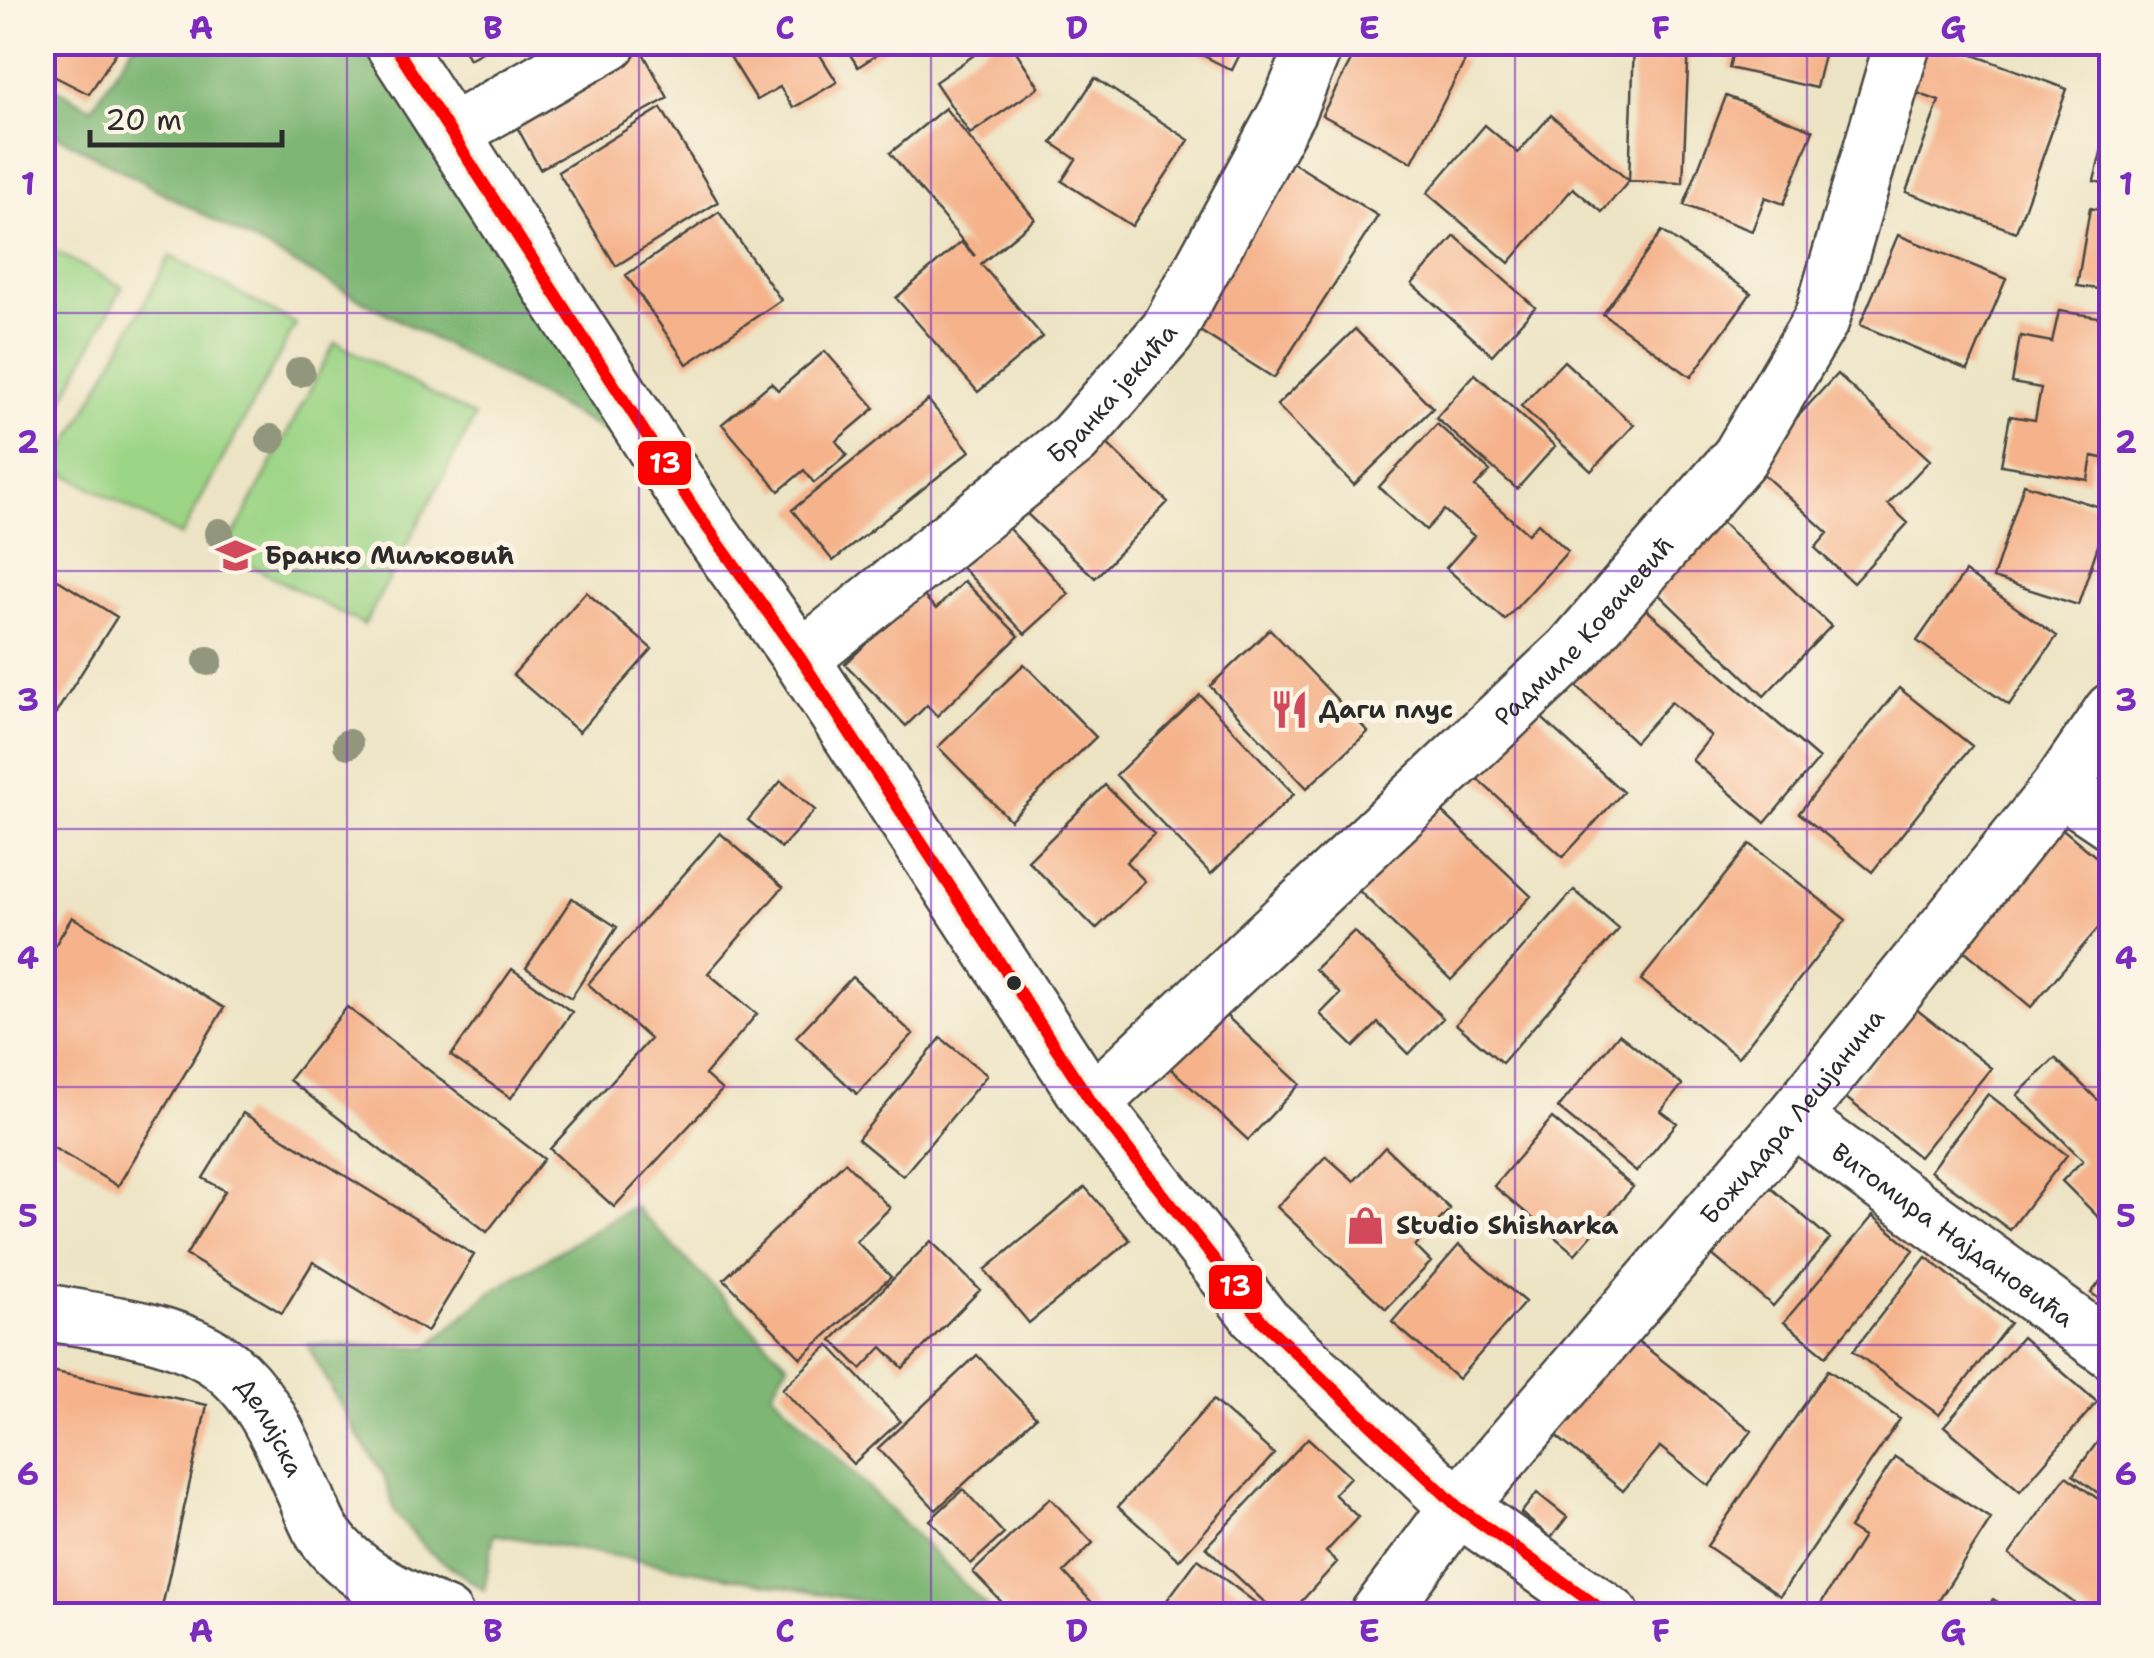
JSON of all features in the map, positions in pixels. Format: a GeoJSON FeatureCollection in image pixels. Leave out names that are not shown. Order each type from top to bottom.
{"type":"FeatureCollection","features":[{"type":"Feature","properties":{"kind":"street"},"geometry":{"type":"LineString","coordinates":[[392,42],[698,513],[801,658],[1092,1102],[1262,1322],[1458,1507],[1612,1616]]}},
{"type":"Feature","properties":{"kind":"street"},"geometry":{"type":"LineString","coordinates":[[451,133],[609,42]]}},
{"type":"Feature","properties":{"kind":"street","name":"Бранка јекића"},"geometry":{"type":"LineString","coordinates":[[801,658],[1074,439],[1168,331],[1288,110],[1316,42]]}},
{"type":"Feature","properties":{"kind":"street","name":"Радмиле Ковачевић"},"geometry":{"type":"LineString","coordinates":[[1092,1102],[1572,651],[1740,458],[1822,318],[1902,42]]}},
{"type":"Feature","properties":{"kind":"street","name":"Божидара Лешјанина"},"geometry":{"type":"LineString","coordinates":[[1377,1616],[1458,1507],[1793,1118],[2060,788],[2112,711]]}},
{"type":"Feature","properties":{"kind":"street"},"geometry":{"type":"LineString","coordinates":[[2060,788],[2112,822]]}},
{"type":"Feature","properties":{"kind":"street","name":"Витомира Најдановића"},"geometry":{"type":"LineString","coordinates":[[1793,1118],[2112,1350]]}},
{"type":"Feature","properties":{"kind":"street","name":"Делијска"},"geometry":{"type":"LineString","coordinates":[[42,1311],[160,1334],[208,1354],[243,1382],[273,1423],[324,1536],[362,1572],[404,1598],[445,1616]]}},
{"type":"Feature","properties":{"kind":"green space"},"geometry":{"type":"Polygon","coordinates":[[[134,43],[364,43],[607,391],[619,439],[43,128],[42,80],[92,108],[134,43]]]}},
{"type":"Feature","properties":{"kind":"green space"},"geometry":{"type":"Polygon","coordinates":[[[43,245],[122,287],[43,439],[43,245]]]}},
{"type":"Feature","properties":{"kind":"green space"},"geometry":{"type":"Polygon","coordinates":[[[170,256],[296,324],[181,536],[55,468],[170,256]]]}},
{"type":"Feature","properties":{"kind":"green space"},"geometry":{"type":"Polygon","coordinates":[[[335,342],[475,417],[364,625],[225,552],[335,342]]]}},
{"type":"Feature","properties":{"kind":"green space"},"geometry":{"type":"Polygon","coordinates":[[[634,1206],[788,1364],[772,1392],[995,1615],[938,1615],[494,1534],[484,1590],[428,1551],[395,1513],[384,1475],[307,1344],[428,1347],[491,1292],[634,1206]]]}},
{"type":"Feature","properties":{"kind":"building"},"geometry":{"type":"Polygon","coordinates":[[[42,42],[123,42],[89,94],[42,70],[42,42]]]}},
{"type":"Feature","properties":{"kind":"building"},"geometry":{"type":"Polygon","coordinates":[[[460,42],[501,42],[469,59],[460,42]]]}},
{"type":"Feature","properties":{"kind":"building"},"geometry":{"type":"Polygon","coordinates":[[[721,42],[812,42],[837,82],[793,108],[780,87],[757,100],[721,42]]]}},
{"type":"Feature","properties":{"kind":"building"},"geometry":{"type":"Polygon","coordinates":[[[842,42],[896,42],[858,67],[842,42]]]}},
{"type":"Feature","properties":{"kind":"building"},"geometry":{"type":"Polygon","coordinates":[[[993,42],[1010,42],[1039,87],[970,134],[935,82],[993,42]]]}},
{"type":"Feature","properties":{"kind":"building"},"geometry":{"type":"Polygon","coordinates":[[[1176,42],[1246,42],[1232,70],[1176,42]]]}},
{"type":"Feature","properties":{"kind":"building"},"geometry":{"type":"Polygon","coordinates":[[[1361,42],[1430,42],[1465,61],[1412,162],[1322,115],[1361,42]]]}},
{"type":"Feature","properties":{"kind":"building"},"geometry":{"type":"Polygon","coordinates":[[[1634,42],[1689,42],[1683,183],[1629,181],[1634,42]]]}},
{"type":"Feature","properties":{"kind":"building"},"geometry":{"type":"Polygon","coordinates":[[[1735,42],[1827,42],[1816,88],[1729,68],[1735,42]]]}},
{"type":"Feature","properties":{"kind":"building"},"geometry":{"type":"Polygon","coordinates":[[[1914,42],[1938,42],[2067,89],[2016,232],[1906,192],[1939,101],[1898,86],[1914,42]]]}},
{"type":"Feature","properties":{"kind":"building"},"geometry":{"type":"Polygon","coordinates":[[[638,44],[668,98],[540,169],[511,116],[638,44]]]}},
{"type":"Feature","properties":{"kind":"building"},"geometry":{"type":"Polygon","coordinates":[[[1095,78],[1189,140],[1132,226],[1062,181],[1076,159],[1052,143],[1095,78]]]}},
{"type":"Feature","properties":{"kind":"building"},"geometry":{"type":"Polygon","coordinates":[[[1726,96],[1813,130],[1784,204],[1765,197],[1752,231],[1684,205],[1726,96]]]}},
{"type":"Feature","properties":{"kind":"building"},"geometry":{"type":"Polygon","coordinates":[[[661,108],[718,202],[616,266],[558,172],[661,108]]]}},
{"type":"Feature","properties":{"kind":"building"},"geometry":{"type":"Polygon","coordinates":[[[945,108],[1035,219],[981,264],[1043,337],[978,392],[896,298],[961,242],[975,256],[890,153],[945,108]]]}},
{"type":"Feature","properties":{"kind":"building"},"geometry":{"type":"Polygon","coordinates":[[[1551,115],[1629,181],[1602,212],[1573,188],[1509,263],[1427,193],[1485,125],[1518,153],[1551,115]]]}},
{"type":"Feature","properties":{"kind":"building"},"geometry":{"type":"Polygon","coordinates":[[[2112,116],[2112,185],[2094,181],[2112,116]]]}},
{"type":"Feature","properties":{"kind":"building"},"geometry":{"type":"Polygon","coordinates":[[[1292,162],[1378,216],[1274,378],[1189,324],[1292,162]]]}},
{"type":"Feature","properties":{"kind":"building"},"geometry":{"type":"Polygon","coordinates":[[[2090,208],[2112,213],[2112,291],[2077,286],[2090,208]]]}},
{"type":"Feature","properties":{"kind":"building"},"geometry":{"type":"Polygon","coordinates":[[[719,212],[781,300],[687,364],[626,275],[719,212]]]}},
{"type":"Feature","properties":{"kind":"building"},"geometry":{"type":"Polygon","coordinates":[[[1662,231],[1751,293],[1691,377],[1603,314],[1662,231]]]}},
{"type":"Feature","properties":{"kind":"building"},"geometry":{"type":"Polygon","coordinates":[[[1898,235],[2006,279],[1968,370],[1860,325],[1898,235]]]}},
{"type":"Feature","properties":{"kind":"building"},"geometry":{"type":"Polygon","coordinates":[[[1455,236],[1535,307],[1492,355],[1412,284],[1455,236]]]}},
{"type":"Feature","properties":{"kind":"building"},"geometry":{"type":"Polygon","coordinates":[[[2059,311],[2112,319],[2112,460],[2092,456],[2088,480],[2001,465],[2010,416],[2035,420],[2041,388],[2012,383],[2020,336],[2052,342],[2059,311]]]}},
{"type":"Feature","properties":{"kind":"building"},"geometry":{"type":"Polygon","coordinates":[[[1355,329],[1433,408],[1354,485],[1277,405],[1355,329]]]}},
{"type":"Feature","properties":{"kind":"building"},"geometry":{"type":"Polygon","coordinates":[[[825,351],[875,408],[836,441],[847,455],[814,483],[804,470],[779,491],[722,424],[771,383],[778,390],[825,351]]]}},
{"type":"Feature","properties":{"kind":"building"},"geometry":{"type":"Polygon","coordinates":[[[1564,361],[1634,425],[1591,471],[1521,406],[1564,361]]]}},
{"type":"Feature","properties":{"kind":"building"},"geometry":{"type":"Polygon","coordinates":[[[1475,374],[1555,446],[1517,489],[1436,418],[1475,374]]]}},
{"type":"Feature","properties":{"kind":"building"},"geometry":{"type":"Polygon","coordinates":[[[1837,374],[1930,460],[1888,504],[1908,523],[1853,583],[1815,548],[1828,533],[1753,465],[1837,374]]]}},
{"type":"Feature","properties":{"kind":"building"},"geometry":{"type":"Polygon","coordinates":[[[928,400],[970,451],[833,561],[792,510],[928,400]]]}},
{"type":"Feature","properties":{"kind":"building"},"geometry":{"type":"Polygon","coordinates":[[[1437,424],[1490,471],[1475,487],[1528,534],[1538,523],[1568,551],[1505,620],[1446,568],[1474,536],[1444,510],[1426,530],[1379,487],[1437,424]]]}},
{"type":"Feature","properties":{"kind":"building"},"geometry":{"type":"Polygon","coordinates":[[[1099,436],[1168,502],[1095,578],[1025,512],[1099,436]]]}},
{"type":"Feature","properties":{"kind":"building"},"geometry":{"type":"Polygon","coordinates":[[[2024,484],[2110,510],[2078,605],[1993,578],[2024,484]]]}},
{"type":"Feature","properties":{"kind":"building"},"geometry":{"type":"Polygon","coordinates":[[[1715,516],[1831,626],[1764,696],[1649,585],[1715,516]]]}},
{"type":"Feature","properties":{"kind":"building"},"geometry":{"type":"Polygon","coordinates":[[[1000,519],[1069,594],[1025,634],[955,560],[1000,519]]]}},
{"type":"Feature","properties":{"kind":"building"},"geometry":{"type":"Polygon","coordinates":[[[42,570],[117,617],[42,735],[42,570]]]}},
{"type":"Feature","properties":{"kind":"building"},"geometry":{"type":"Polygon","coordinates":[[[1965,572],[2057,636],[2009,705],[1917,641],[1965,572]]]}},
{"type":"Feature","properties":{"kind":"building"},"geometry":{"type":"Polygon","coordinates":[[[964,581],[1019,636],[937,716],[927,705],[906,726],[845,664],[920,592],[936,609],[964,581]]]}},
{"type":"Feature","properties":{"kind":"building"},"geometry":{"type":"Polygon","coordinates":[[[586,592],[652,649],[579,732],[513,675],[586,592]]]}},
{"type":"Feature","properties":{"kind":"building"},"geometry":{"type":"Polygon","coordinates":[[[1633,598],[1819,759],[1765,823],[1692,760],[1711,736],[1671,702],[1635,742],[1562,672],[1633,598]]]}},
{"type":"Feature","properties":{"kind":"building","name":"Даги плус"},"geometry":{"type":"Polygon","coordinates":[[[1270,629],[1368,732],[1307,788],[1210,686],[1270,629]]]}},
{"type":"Feature","properties":{"kind":"building"},"geometry":{"type":"Polygon","coordinates":[[[1024,664],[1096,737],[1010,820],[938,747],[1024,664]]]}},
{"type":"Feature","properties":{"kind":"building"},"geometry":{"type":"Polygon","coordinates":[[[1899,688],[1972,746],[1872,872],[1799,813],[1899,688]]]}},
{"type":"Feature","properties":{"kind":"building"},"geometry":{"type":"Polygon","coordinates":[[[1200,695],[1294,794],[1211,874],[1116,775],[1200,695]]]}},
{"type":"Feature","properties":{"kind":"building"},"geometry":{"type":"Polygon","coordinates":[[[1533,710],[1623,792],[1563,857],[1473,775],[1533,710]]]}},
{"type":"Feature","properties":{"kind":"building"},"geometry":{"type":"Polygon","coordinates":[[[781,781],[815,810],[781,848],[748,820],[781,781]]]}},
{"type":"Feature","properties":{"kind":"building"},"geometry":{"type":"Polygon","coordinates":[[[1105,785],[1154,834],[1126,862],[1145,881],[1096,929],[1028,861],[1105,785]]]}},
{"type":"Feature","properties":{"kind":"building"},"geometry":{"type":"Polygon","coordinates":[[[1434,804],[1531,896],[1451,980],[1355,887],[1434,804]]]}},
{"type":"Feature","properties":{"kind":"building"},"geometry":{"type":"Polygon","coordinates":[[[2059,826],[2112,870],[2112,912],[2031,1007],[1958,945],[2059,826]]]}},
{"type":"Feature","properties":{"kind":"building"},"geometry":{"type":"Polygon","coordinates":[[[720,833],[783,887],[708,973],[757,1014],[705,1075],[722,1090],[614,1207],[550,1149],[650,1039],[588,984],[720,833]]]}},
{"type":"Feature","properties":{"kind":"building"},"geometry":{"type":"Polygon","coordinates":[[[1750,844],[1846,920],[1738,1057],[1641,980],[1750,844]]]}},
{"type":"Feature","properties":{"kind":"building"},"geometry":{"type":"Polygon","coordinates":[[[1574,890],[1619,929],[1502,1063],[1456,1024],[1574,890]]]}},
{"type":"Feature","properties":{"kind":"building"},"geometry":{"type":"Polygon","coordinates":[[[572,898],[617,927],[571,998],[526,968],[572,898]]]}},
{"type":"Feature","properties":{"kind":"building"},"geometry":{"type":"Polygon","coordinates":[[[72,917],[224,1008],[118,1186],[42,1141],[42,967],[72,917]]]}},
{"type":"Feature","properties":{"kind":"building"},"geometry":{"type":"Polygon","coordinates":[[[1354,931],[1443,1018],[1409,1054],[1378,1023],[1354,1047],[1320,1014],[1340,994],[1315,969],[1354,931]]]}},
{"type":"Feature","properties":{"kind":"building"},"geometry":{"type":"Polygon","coordinates":[[[512,969],[572,1012],[511,1098],[451,1056],[512,969]]]}},
{"type":"Feature","properties":{"kind":"building"},"geometry":{"type":"Polygon","coordinates":[[[852,977],[913,1034],[857,1094],[796,1037],[852,977]]]}},
{"type":"Feature","properties":{"kind":"building"},"geometry":{"type":"Polygon","coordinates":[[[347,1007],[544,1159],[487,1232],[289,1080],[347,1007]]]}},
{"type":"Feature","properties":{"kind":"building"},"geometry":{"type":"Polygon","coordinates":[[[1916,1009],[1991,1068],[1919,1157],[1845,1097],[1916,1009]]]}},
{"type":"Feature","properties":{"kind":"building"},"geometry":{"type":"Polygon","coordinates":[[[1221,1011],[1300,1084],[1248,1140],[1169,1067],[1221,1011]]]}},
{"type":"Feature","properties":{"kind":"building"},"geometry":{"type":"Polygon","coordinates":[[[1619,1034],[1682,1085],[1661,1111],[1677,1123],[1636,1172],[1558,1108],[1619,1034]]]}},
{"type":"Feature","properties":{"kind":"building"},"geometry":{"type":"Polygon","coordinates":[[[941,1038],[987,1075],[903,1176],[858,1139],[941,1038]]]}},
{"type":"Feature","properties":{"kind":"building"},"geometry":{"type":"Polygon","coordinates":[[[2055,1058],[2112,1114],[2112,1213],[2103,1222],[2062,1181],[2083,1160],[2017,1095],[2055,1058]]]}},
{"type":"Feature","properties":{"kind":"building"},"geometry":{"type":"Polygon","coordinates":[[[1988,1094],[2067,1155],[2010,1230],[1930,1171],[1988,1094]]]}},
{"type":"Feature","properties":{"kind":"building"},"geometry":{"type":"Polygon","coordinates":[[[243,1113],[474,1255],[427,1332],[313,1262],[282,1313],[186,1255],[225,1191],[203,1178],[243,1113]]]}},
{"type":"Feature","properties":{"kind":"building"},"geometry":{"type":"Polygon","coordinates":[[[1552,1118],[1633,1187],[1575,1254],[1494,1186],[1552,1118]]]}},
{"type":"Feature","properties":{"kind":"building","name":"Studio Shisharka"},"geometry":{"type":"Polygon","coordinates":[[[1385,1147],[1450,1209],[1415,1246],[1431,1262],[1386,1309],[1277,1207],[1326,1156],[1354,1181],[1385,1147]]]}},
{"type":"Feature","properties":{"kind":"building"},"geometry":{"type":"Polygon","coordinates":[[[845,1162],[890,1208],[856,1241],[891,1277],[801,1358],[724,1279],[845,1162]]]}},
{"type":"Feature","properties":{"kind":"building"},"geometry":{"type":"Polygon","coordinates":[[[1762,1180],[1830,1239],[1773,1306],[1704,1248],[1762,1180]]]}},
{"type":"Feature","properties":{"kind":"building"},"geometry":{"type":"Polygon","coordinates":[[[1085,1187],[1130,1240],[1029,1323],[985,1270],[1085,1187]]]}},
{"type":"Feature","properties":{"kind":"building"},"geometry":{"type":"Polygon","coordinates":[[[1873,1216],[1914,1250],[1826,1356],[1784,1322],[1873,1216]]]}},
{"type":"Feature","properties":{"kind":"building"},"geometry":{"type":"Polygon","coordinates":[[[931,1241],[980,1290],[903,1368],[882,1347],[861,1369],[832,1340],[931,1241]]]}},
{"type":"Feature","properties":{"kind":"building"},"geometry":{"type":"Polygon","coordinates":[[[1459,1245],[1525,1302],[1458,1379],[1392,1322],[1459,1245]]]}},
{"type":"Feature","properties":{"kind":"building"},"geometry":{"type":"Polygon","coordinates":[[[1926,1257],[2010,1323],[1939,1415],[1853,1351],[1926,1257]]]}},
{"type":"Feature","properties":{"kind":"building"},"geometry":{"type":"Polygon","coordinates":[[[2112,1267],[2112,1308],[2091,1293],[2112,1267]]]}},
{"type":"Feature","properties":{"kind":"building"},"geometry":{"type":"Polygon","coordinates":[[[1630,1335],[1752,1431],[1709,1486],[1660,1447],[1623,1491],[1549,1430],[1630,1335]]]}},
{"type":"Feature","properties":{"kind":"building"},"geometry":{"type":"Polygon","coordinates":[[[2022,1337],[2097,1402],[2020,1491],[1944,1426],[2022,1337]]]}},
{"type":"Feature","properties":{"kind":"building"},"geometry":{"type":"Polygon","coordinates":[[[829,1345],[900,1421],[853,1464],[782,1389],[829,1345]]]}},
{"type":"Feature","properties":{"kind":"building"},"geometry":{"type":"Polygon","coordinates":[[[977,1355],[1036,1417],[936,1510],[878,1448],[977,1355]]]}},
{"type":"Feature","properties":{"kind":"building"},"geometry":{"type":"Polygon","coordinates":[[[42,1369],[207,1405],[160,1616],[42,1616],[42,1369]]]}},
{"type":"Feature","properties":{"kind":"building"},"geometry":{"type":"Polygon","coordinates":[[[1828,1370],[1900,1419],[1780,1596],[1707,1546],[1828,1370]]]}},
{"type":"Feature","properties":{"kind":"building"},"geometry":{"type":"Polygon","coordinates":[[[1213,1400],[1274,1454],[1179,1560],[1118,1507],[1213,1400]]]}},
{"type":"Feature","properties":{"kind":"building"},"geometry":{"type":"Polygon","coordinates":[[[2112,1422],[2112,1503],[2073,1475],[2112,1422]]]}},
{"type":"Feature","properties":{"kind":"building"},"geometry":{"type":"Polygon","coordinates":[[[1308,1438],[1350,1477],[1334,1494],[1358,1517],[1326,1552],[1337,1562],[1288,1616],[1279,1616],[1206,1547],[1308,1438]]]}},
{"type":"Feature","properties":{"kind":"building"},"geometry":{"type":"Polygon","coordinates":[[[1895,1457],[1991,1519],[1929,1616],[1813,1616],[1863,1537],[1849,1528],[1895,1457]]]}},
{"type":"Feature","properties":{"kind":"building"},"geometry":{"type":"Polygon","coordinates":[[[2066,1476],[2112,1509],[2112,1616],[2092,1616],[2009,1555],[2066,1476]]]}},
{"type":"Feature","properties":{"kind":"building"},"geometry":{"type":"Polygon","coordinates":[[[963,1489],[1004,1534],[971,1564],[930,1520],[963,1489]]]}},
{"type":"Feature","properties":{"kind":"building"},"geometry":{"type":"Polygon","coordinates":[[[1537,1493],[1567,1517],[1551,1538],[1521,1513],[1537,1493]]]}},
{"type":"Feature","properties":{"kind":"building"},"geometry":{"type":"Polygon","coordinates":[[[1050,1498],[1093,1543],[1064,1572],[1096,1607],[1087,1616],[1015,1616],[973,1572],[1050,1498]]]}},
{"type":"Feature","properties":{"kind":"building"},"geometry":{"type":"Polygon","coordinates":[[[1198,1559],[1273,1616],[1155,1616],[1198,1559]]]}},
{"type":"Feature","properties":{"kind":"building"},"geometry":{"type":"Polygon","coordinates":[[[1993,1599],[2021,1616],[1983,1616],[1993,1599]]]}},
{"type":"Feature","properties":{"kind":"transit line","name":"13"},"geometry":{"type":"LineString","coordinates":[[392,42],[697,513],[801,659],[1092,1103],[1263,1322],[1458,1507],[1611,1616]]}},
{"type":"Feature","properties":{"kind":"place","name":"Бранко Миљковић"},"geometry":{"type":"Point","coordinates":[235,555]}},
{"type":"Feature","properties":{"kind":"place","name":"Даги плус"},"geometry":{"type":"Point","coordinates":[1289,709]}},
{"type":"Feature","properties":{"kind":"place","name":"Studio Shisharka"},"geometry":{"type":"Point","coordinates":[1366,1225]}}]}
